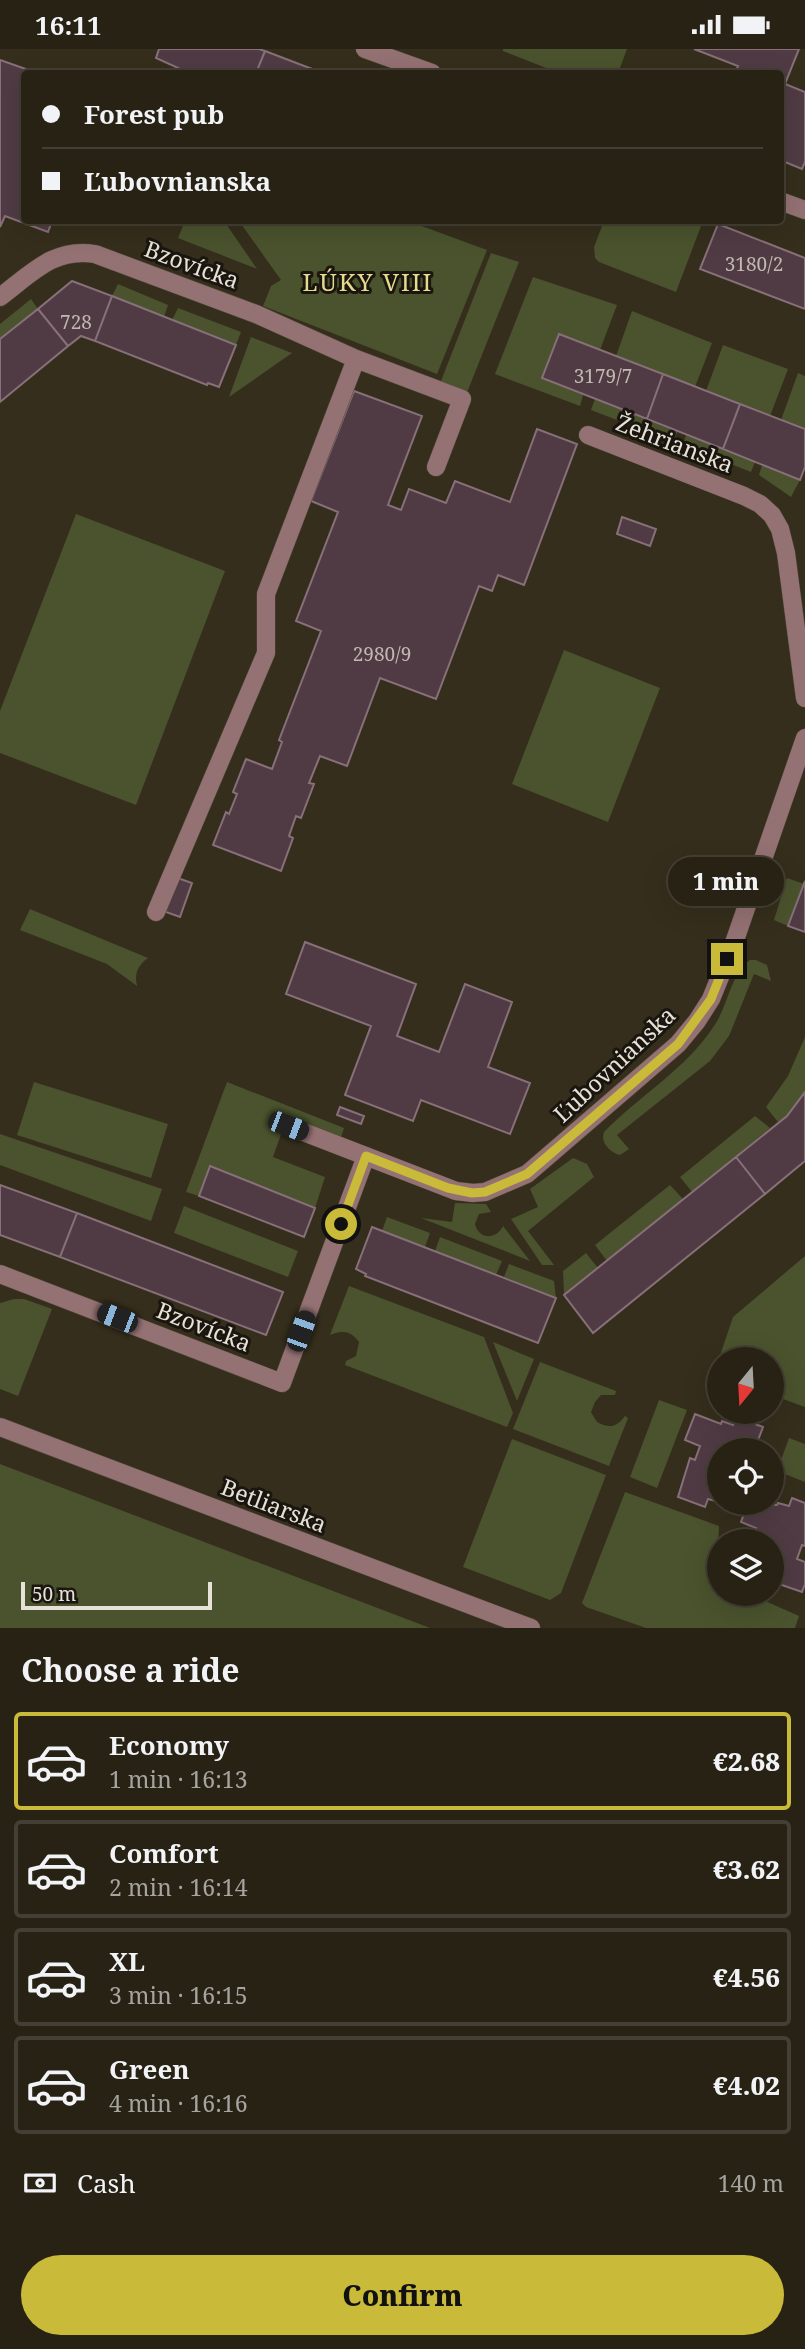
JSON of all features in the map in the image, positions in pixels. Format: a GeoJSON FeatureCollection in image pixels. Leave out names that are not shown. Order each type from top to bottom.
{"type":"FeatureCollection","features":[{"type":"Feature","properties":{"kind":"street"},"geometry":{"type":"LineString","coordinates":[[365,49],[424,70]]}},
{"type":"Feature","properties":{"kind":"street"},"geometry":{"type":"LineString","coordinates":[[784,202],[805,210]]}},
{"type":"Feature","properties":{"kind":"street","name":"Bzovícka"},"geometry":{"type":"LineString","coordinates":[[0,297],[53,258],[80,252],[95,254],[256,314],[356,359],[462,399],[436,467]]}},
{"type":"Feature","properties":{"kind":"street"},"geometry":{"type":"LineString","coordinates":[[156,912],[266,653],[266,594],[356,359]]}},
{"type":"Feature","properties":{"kind":"street","name":"Žehrianska"},"geometry":{"type":"LineString","coordinates":[[588,435],[744,496],[766,510],[780,529],[786,553],[805,698]]}},
{"type":"Feature","properties":{"kind":"street","name":"Ľubovnianska"},"geometry":{"type":"LineString","coordinates":[[288,1126],[456,1191],[485,1192],[527,1174],[678,1044],[711,999],[735,940],[805,738]]}},
{"type":"Feature","properties":{"kind":"street","name":"Bzovícka"},"geometry":{"type":"LineString","coordinates":[[0,1274],[282,1383],[366,1156]]}},
{"type":"Feature","properties":{"kind":"street","name":"Betliarska"},"geometry":{"type":"LineString","coordinates":[[1,1426],[531,1628]]}},
{"type":"Feature","properties":{"kind":"green space"},"geometry":{"type":"Polygon","coordinates":[[[627,49],[619,70],[551,70],[503,51],[627,49]]]}},
{"type":"Feature","properties":{"kind":"green space"},"geometry":{"type":"Polygon","coordinates":[[[184,224],[226,224],[257,269],[178,238],[184,224]]]}},
{"type":"Feature","properties":{"kind":"green space"},"geometry":{"type":"Polygon","coordinates":[[[241,224],[416,224],[487,250],[437,374],[263,306],[271,286],[281,280],[241,224]]]}},
{"type":"Feature","properties":{"kind":"green space"},"geometry":{"type":"Polygon","coordinates":[[[603,224],[702,224],[676,292],[599,262],[595,258],[594,247],[603,224]]]}},
{"type":"Feature","properties":{"kind":"green space"},"geometry":{"type":"Polygon","coordinates":[[[491,253],[519,262],[466,395],[439,386],[491,253]]]}},
{"type":"Feature","properties":{"kind":"green space"},"geometry":{"type":"Polygon","coordinates":[[[533,277],[617,305],[600,350],[543,378],[583,395],[580,406],[495,374],[533,277]]]}},
{"type":"Feature","properties":{"kind":"green space"},"geometry":{"type":"Polygon","coordinates":[[[118,284],[168,305],[164,317],[112,296],[118,284]]]}},
{"type":"Feature","properties":{"kind":"green space"},"geometry":{"type":"Polygon","coordinates":[[[31,299],[38,309],[0,339],[0,324],[31,299]]]}},
{"type":"Feature","properties":{"kind":"green space"},"geometry":{"type":"Polygon","coordinates":[[[178,308],[241,332],[236,345],[172,320],[178,308]]]}},
{"type":"Feature","properties":{"kind":"green space"},"geometry":{"type":"Polygon","coordinates":[[[632,311],[712,343],[695,387],[616,356],[632,311]]]}},
{"type":"Feature","properties":{"kind":"green space"},"geometry":{"type":"Polygon","coordinates":[[[251,337],[292,353],[229,397],[251,337]]]}},
{"type":"Feature","properties":{"kind":"green space"},"geometry":{"type":"Polygon","coordinates":[[[723,345],[788,369],[770,416],[706,391],[723,345]]]}},
{"type":"Feature","properties":{"kind":"green space"},"geometry":{"type":"Polygon","coordinates":[[[798,373],[805,376],[805,429],[781,420],[798,373]]]}},
{"type":"Feature","properties":{"kind":"green space"},"geometry":{"type":"Polygon","coordinates":[[[595,399],[677,432],[674,442],[591,410],[595,399]]]}},
{"type":"Feature","properties":{"kind":"green space"},"geometry":{"type":"Polygon","coordinates":[[[686,435],[755,462],[751,472],[683,445],[686,435]]]}},
{"type":"Feature","properties":{"kind":"green space"},"geometry":{"type":"Polygon","coordinates":[[[762,465],[800,480],[791,497],[759,475],[762,465]]]}},
{"type":"Feature","properties":{"kind":"green space"},"geometry":{"type":"Polygon","coordinates":[[[76,514],[225,571],[136,805],[0,753],[0,711],[76,514]]]}},
{"type":"Feature","properties":{"kind":"green space"},"geometry":{"type":"Polygon","coordinates":[[[564,650],[660,688],[608,822],[512,784],[564,650]]]}},
{"type":"Feature","properties":{"kind":"green space"},"geometry":{"type":"Polygon","coordinates":[[[787,878],[804,884],[788,926],[774,920],[787,878]]]}},
{"type":"Feature","properties":{"kind":"green space"},"geometry":{"type":"Polygon","coordinates":[[[30,909],[148,958],[138,970],[137,986],[107,964],[20,930],[30,909]]]}},
{"type":"Feature","properties":{"kind":"green space"},"geometry":{"type":"Polygon","coordinates":[[[750,960],[767,965],[771,981],[754,974],[729,1036],[710,1061],[617,1135],[629,1149],[620,1155],[613,1152],[605,1143],[604,1132],[676,1069],[702,1042],[719,1018],[738,973],[750,960]]]}},
{"type":"Feature","properties":{"kind":"green space"},"geometry":{"type":"Polygon","coordinates":[[[805,1037],[805,1092],[787,1116],[778,1122],[766,1107],[788,1076],[805,1037]]]}},
{"type":"Feature","properties":{"kind":"green space"},"geometry":{"type":"Polygon","coordinates":[[[34,1082],[168,1124],[151,1178],[17,1135],[34,1082]]]}},
{"type":"Feature","properties":{"kind":"green space"},"geometry":{"type":"Polygon","coordinates":[[[227,1082],[344,1128],[340,1140],[286,1120],[273,1157],[325,1177],[315,1208],[210,1167],[199,1196],[186,1192],[227,1082]]]}},
{"type":"Feature","properties":{"kind":"green space"},"geometry":{"type":"Polygon","coordinates":[[[755,1116],[770,1128],[692,1192],[680,1177],[755,1116]]]}},
{"type":"Feature","properties":{"kind":"green space"},"geometry":{"type":"Polygon","coordinates":[[[0,1134],[162,1189],[151,1221],[0,1165],[0,1134]]]}},
{"type":"Feature","properties":{"kind":"green space"},"geometry":{"type":"Polygon","coordinates":[[[573,1158],[587,1164],[594,1177],[528,1231],[554,1265],[542,1265],[511,1219],[538,1207],[530,1189],[573,1158]]]}},
{"type":"Feature","properties":{"kind":"green space"},"geometry":{"type":"Polygon","coordinates":[[[670,1185],[683,1199],[607,1261],[595,1245],[670,1185]]]}},
{"type":"Feature","properties":{"kind":"green space"},"geometry":{"type":"Polygon","coordinates":[[[455,1203],[486,1204],[491,1212],[479,1214],[475,1224],[480,1233],[492,1236],[503,1226],[530,1261],[421,1218],[452,1222],[455,1203]]]}},
{"type":"Feature","properties":{"kind":"green space"},"geometry":{"type":"Polygon","coordinates":[[[184,1206],[298,1251],[288,1277],[174,1233],[184,1206]]]}},
{"type":"Feature","properties":{"kind":"green space"},"geometry":{"type":"Polygon","coordinates":[[[387,1217],[430,1233],[425,1247],[382,1231],[387,1217]]]}},
{"type":"Feature","properties":{"kind":"green space"},"geometry":{"type":"Polygon","coordinates":[[[440,1237],[502,1261],[496,1275],[435,1251],[440,1237]]]}},
{"type":"Feature","properties":{"kind":"green space"},"geometry":{"type":"Polygon","coordinates":[[[586,1253],[598,1268],[564,1295],[563,1271],[586,1253]]]}},
{"type":"Feature","properties":{"kind":"green space"},"geometry":{"type":"Polygon","coordinates":[[[805,1256],[805,1407],[784,1399],[784,1347],[723,1347],[733,1317],[805,1256]]]}},
{"type":"Feature","properties":{"kind":"green space"},"geometry":{"type":"Polygon","coordinates":[[[509,1264],[554,1281],[556,1298],[504,1277],[509,1264]]]}},
{"type":"Feature","properties":{"kind":"green space"},"geometry":{"type":"Polygon","coordinates":[[[349,1286],[484,1337],[513,1413],[507,1427],[345,1365],[346,1361],[356,1356],[359,1342],[346,1333],[330,1335],[349,1286]]]}},
{"type":"Feature","properties":{"kind":"green space"},"geometry":{"type":"Polygon","coordinates":[[[24,1299],[52,1309],[18,1396],[0,1389],[0,1303],[24,1299]]]}},
{"type":"Feature","properties":{"kind":"green space"},"geometry":{"type":"Polygon","coordinates":[[[493,1342],[534,1359],[517,1401],[493,1342]]]}},
{"type":"Feature","properties":{"kind":"green space"},"geometry":{"type":"Polygon","coordinates":[[[540,1362],[616,1391],[615,1395],[601,1395],[591,1412],[597,1422],[605,1426],[616,1425],[625,1416],[628,1418],[609,1466],[513,1429],[540,1362]]]}},
{"type":"Feature","properties":{"kind":"green space"},"geometry":{"type":"Polygon","coordinates":[[[659,1400],[687,1410],[657,1488],[630,1477],[659,1400]]]}},
{"type":"Feature","properties":{"kind":"green space"},"geometry":{"type":"Polygon","coordinates":[[[789,1438],[805,1444],[805,1482],[784,1474],[784,1452],[789,1438]]]}},
{"type":"Feature","properties":{"kind":"green space"},"geometry":{"type":"Polygon","coordinates":[[[512,1439],[606,1475],[561,1593],[550,1600],[463,1567],[512,1439]]]}},
{"type":"Feature","properties":{"kind":"green space"},"geometry":{"type":"Polygon","coordinates":[[[0,1464],[430,1628],[0,1628],[0,1464]]]}},
{"type":"Feature","properties":{"kind":"green space"},"geometry":{"type":"Polygon","coordinates":[[[625,1492],[719,1526],[719,1529],[707,1529],[707,1606],[777,1606],[799,1616],[795,1628],[646,1628],[586,1607],[582,1603],[625,1492]]]}},
{"type":"Feature","properties":{"kind":"building"},"geometry":{"type":"Polygon","coordinates":[[[159,49],[265,51],[257,70],[182,70],[156,58],[159,49]]]}},
{"type":"Feature","properties":{"kind":"building"},"geometry":{"type":"Polygon","coordinates":[[[694,49],[799,49],[785,84],[805,92],[805,162],[802,169],[784,162],[784,70],[736,70],[738,66],[694,49]]]}},
{"type":"Feature","properties":{"kind":"building"},"geometry":{"type":"Polygon","coordinates":[[[265,51],[315,70],[257,70],[265,51]]]}},
{"type":"Feature","properties":{"kind":"building"},"geometry":{"type":"Polygon","coordinates":[[[0,60],[28,70],[21,70],[21,222],[5,216],[0,227],[0,60]]]}},
{"type":"Feature","properties":{"kind":"building"},"geometry":{"type":"Polygon","coordinates":[[[26,224],[51,224],[48,232],[26,224]]]}},
{"type":"Feature","properties":{"kind":"building"},"geometry":{"type":"Polygon","coordinates":[[[718,224],[805,258],[805,309],[700,269],[718,224]]]}},
{"type":"Feature","properties":{"kind":"building"},"geometry":{"type":"Polygon","coordinates":[[[72,281],[112,296],[95,341],[81,336],[68,346],[38,309],[72,281]]]}},
{"type":"Feature","properties":{"kind":"building"},"geometry":{"type":"Polygon","coordinates":[[[112,296],[236,345],[219,387],[208,383],[207,385],[95,341],[112,296]]]}},
{"type":"Feature","properties":{"kind":"building"},"geometry":{"type":"Polygon","coordinates":[[[38,309],[68,346],[0,402],[0,339],[38,309]]]}},
{"type":"Feature","properties":{"kind":"building"},"geometry":{"type":"Polygon","coordinates":[[[559,334],[663,374],[647,419],[542,378],[559,334]]]}},
{"type":"Feature","properties":{"kind":"building"},"geometry":{"type":"Polygon","coordinates":[[[663,374],[740,404],[723,449],[647,419],[663,374]]]}},
{"type":"Feature","properties":{"kind":"building"},"geometry":{"type":"Polygon","coordinates":[[[354,391],[422,416],[388,505],[401,510],[409,489],[446,503],[455,481],[510,502],[537,429],[577,444],[524,585],[498,575],[492,591],[479,586],[436,699],[380,678],[347,766],[320,756],[309,783],[314,784],[301,818],[296,816],[289,836],[293,838],[281,871],[213,845],[226,812],[229,814],[237,794],[233,792],[246,759],[272,769],[282,742],[279,740],[321,631],[296,621],[338,512],[311,501],[354,391]]]}},
{"type":"Feature","properties":{"kind":"building"},"geometry":{"type":"Polygon","coordinates":[[[740,404],[805,429],[805,467],[800,480],[723,449],[740,404]]]}},
{"type":"Feature","properties":{"kind":"building"},"geometry":{"type":"Polygon","coordinates":[[[622,517],[656,529],[650,546],[617,534],[622,517]]]}},
{"type":"Feature","properties":{"kind":"building"},"geometry":{"type":"Polygon","coordinates":[[[175,877],[192,883],[180,917],[163,911],[175,877]]]}},
{"type":"Feature","properties":{"kind":"building"},"geometry":{"type":"Polygon","coordinates":[[[805,881],[805,932],[788,926],[805,881]]]}},
{"type":"Feature","properties":{"kind":"building"},"geometry":{"type":"Polygon","coordinates":[[[305,942],[416,984],[397,1036],[439,1052],[465,984],[512,1002],[488,1067],[530,1083],[510,1134],[421,1100],[413,1121],[345,1095],[371,1026],[286,994],[305,942]]]}},
{"type":"Feature","properties":{"kind":"building"},"geometry":{"type":"Polygon","coordinates":[[[805,1092],[805,1161],[765,1194],[736,1157],[787,1116],[805,1092]]]}},
{"type":"Feature","properties":{"kind":"building"},"geometry":{"type":"Polygon","coordinates":[[[340,1107],[364,1116],[361,1124],[337,1115],[340,1107]]]}},
{"type":"Feature","properties":{"kind":"building"},"geometry":{"type":"Polygon","coordinates":[[[736,1157],[765,1194],[593,1333],[564,1295],[736,1157]]]}},
{"type":"Feature","properties":{"kind":"building"},"geometry":{"type":"Polygon","coordinates":[[[210,1166],[315,1208],[304,1237],[199,1196],[210,1166]]]}},
{"type":"Feature","properties":{"kind":"building"},"geometry":{"type":"Polygon","coordinates":[[[0,1185],[77,1213],[60,1257],[0,1235],[0,1185]]]}},
{"type":"Feature","properties":{"kind":"building"},"geometry":{"type":"Polygon","coordinates":[[[77,1213],[283,1292],[266,1335],[60,1257],[77,1213]]]}},
{"type":"Feature","properties":{"kind":"building"},"geometry":{"type":"Polygon","coordinates":[[[372,1227],[556,1298],[538,1343],[365,1276],[366,1274],[356,1269],[372,1227]]]}},
{"type":"Feature","properties":{"kind":"building"},"geometry":{"type":"Polygon","coordinates":[[[695,1414],[707,1419],[707,1425],[763,1427],[759,1438],[707,1438],[705,1507],[678,1497],[690,1458],[695,1460],[700,1446],[685,1440],[695,1414]]]}},
{"type":"Feature","properties":{"kind":"building"},"geometry":{"type":"Polygon","coordinates":[[[792,1498],[805,1503],[805,1546],[802,1545],[797,1559],[805,1562],[805,1584],[802,1592],[784,1586],[784,1529],[756,1529],[741,1522],[744,1515],[784,1515],[784,1505],[789,1506],[792,1498]]]}},
{"type":"Feature","properties":{"kind":"district","name":"LÚKY VIII"},"geometry":{"type":"Point","coordinates":[368,281]}},
{"type":"Feature","properties":{"kind":"route"},"geometry":{"type":"LineString","coordinates":[[341,1224],[366,1156],[456,1191],[472,1193],[485,1192],[527,1174],[678,1044],[711,999],[727,959]]}}]}
